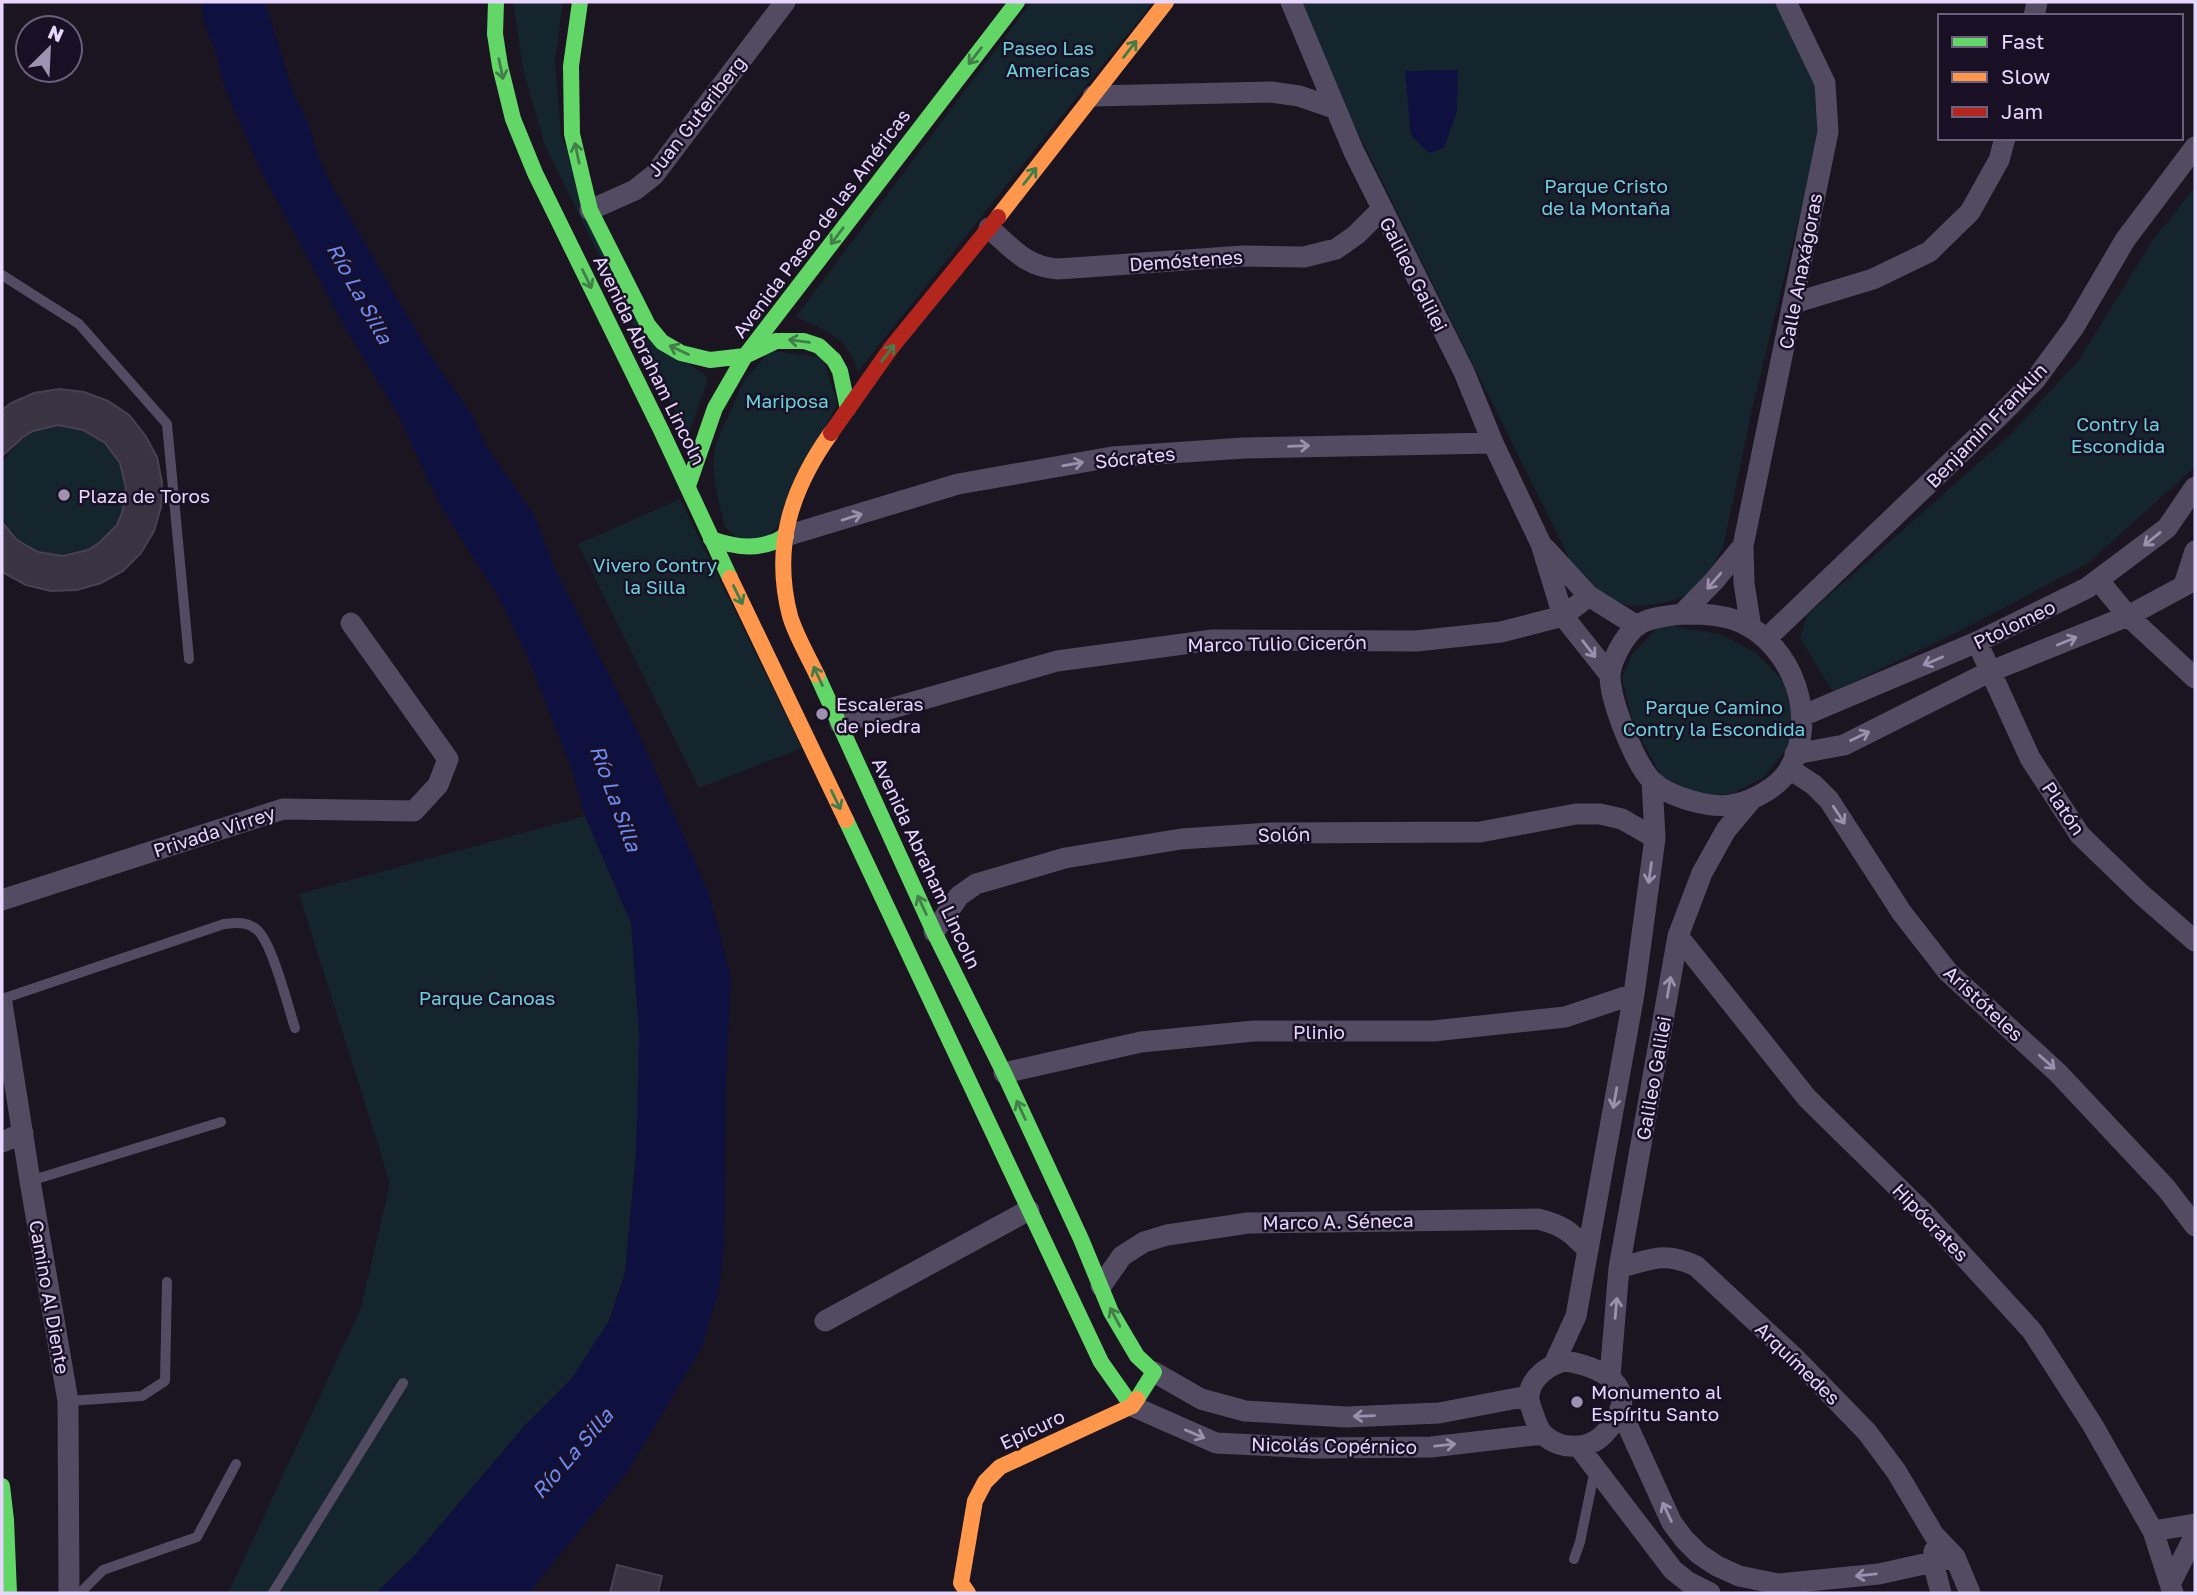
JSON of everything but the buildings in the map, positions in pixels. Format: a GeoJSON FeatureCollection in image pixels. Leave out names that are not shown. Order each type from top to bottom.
{"type":"FeatureCollection","features":[{"type":"Feature","properties":{"kind":"main road","name":"Avenida Abraham Lincoln"},"geometry":{"type":"LineString","coordinates":[[496,2],[495,34],[498,55],[513,119],[535,173],[688,486],[1101,1362],[1132,1406]]}},
{"type":"Feature","properties":{"kind":"main road","name":"Avenida Abraham Lincoln"},"geometry":{"type":"LineString","coordinates":[[580,2],[571,66],[572,134],[590,210],[648,325],[662,342],[681,353],[710,360],[745,356],[776,341],[804,341],[819,346],[834,360],[839,371],[848,409],[811,461],[790,512],[783,580],[791,618],[934,932],[1004,1073],[1111,1312],[1137,1356],[1154,1372]]}},
{"type":"Feature","properties":{"kind":"main road","name":"Avenida Paseo de las Américas"},"geometry":{"type":"LineString","coordinates":[[688,486],[715,408],[745,356],[1017,2]]}},
{"type":"Feature","properties":{"kind":"main road"},"geometry":{"type":"LineString","coordinates":[[848,409],[891,348],[1166,2]]}},
{"type":"Feature","properties":{"kind":"main road"},"geometry":{"type":"LineString","coordinates":[[711,538],[734,547],[747,548],[775,543],[786,536]]}},
{"type":"Feature","properties":{"kind":"main road"},"geometry":{"type":"LineString","coordinates":[[1132,1406],[1154,1372]]}},
{"type":"Feature","properties":{"kind":"main road","name":"Epicuro"},"geometry":{"type":"LineString","coordinates":[[968,1593],[961,1583],[964,1558],[975,1501],[985,1482],[1000,1467],[1132,1406]]}},
{"type":"Feature","properties":{"kind":"main road"},"geometry":{"type":"LineString","coordinates":[[2,1486],[9,1593]]}},
{"type":"Feature","properties":{"kind":"street","name":"Juan Guteriberg"},"geometry":{"type":"LineString","coordinates":[[590,210],[635,190],[654,175],[785,2]]}},
{"type":"Feature","properties":{"kind":"street","name":"Galileo Galilei"},"geometry":{"type":"LineString","coordinates":[[1291,2],[1334,108],[1464,372],[1493,443],[1541,544],[1563,615],[1610,675]]}},
{"type":"Feature","properties":{"kind":"street","name":"Calle Anaxágoras"},"geometry":{"type":"LineString","coordinates":[[1759,634],[1744,583],[1743,546],[1829,131],[1825,83],[1786,2]]}},
{"type":"Feature","properties":{"kind":"street"},"geometry":{"type":"LineString","coordinates":[[1093,96],[1271,92],[1298,96],[1334,108]]}},
{"type":"Feature","properties":{"kind":"street"},"geometry":{"type":"LineString","coordinates":[[1794,303],[1873,279],[1928,251],[1970,212],[1999,160],[2004,140]]}},
{"type":"Feature","properties":{"kind":"street","name":"Benjamin Franklin"},"geometry":{"type":"LineString","coordinates":[[1759,634],[1996,420],[2035,380],[2074,327],[2125,240],[2195,147]]}},
{"type":"Feature","properties":{"kind":"street","name":"Demóstenes"},"geometry":{"type":"LineString","coordinates":[[989,228],[1028,262],[1042,268],[1058,269],[1243,256],[1304,257],[1336,249],[1356,235],[1382,209]]}},
{"type":"Feature","properties":{"kind":"street","name":"Sócrates"},"geometry":{"type":"LineString","coordinates":[[786,536],[958,484],[1112,457],[1244,448],[1493,443]]}},
{"type":"Feature","properties":{"kind":"street","name":"Ptolomeo"},"geometry":{"type":"LineString","coordinates":[[1802,716],[1977,642],[2087,588],[2167,528],[2195,487]]}},
{"type":"Feature","properties":{"kind":"street","name":"Galileo Galilei"},"geometry":{"type":"LineString","coordinates":[[1541,544],[1589,596],[1637,626]]}},
{"type":"Feature","properties":{"kind":"street","name":"Calle Anaxágoras"},"geometry":{"type":"LineString","coordinates":[[1682,614],[1743,546]]}},
{"type":"Feature","properties":{"kind":"street","name":"Ptolomeo"},"geometry":{"type":"LineString","coordinates":[[1792,762],[1844,745],[1989,672],[2128,617],[2190,583],[2195,551]]}},
{"type":"Feature","properties":{"kind":"street"},"geometry":{"type":"LineString","coordinates":[[2098,580],[2128,617],[2195,678]]}},
{"type":"Feature","properties":{"kind":"street","name":"Marco Tulio Cicerón"},"geometry":{"type":"LineString","coordinates":[[839,723],[1057,661],[1213,640],[1416,641],[1501,632],[1563,615],[1589,596]]}},
{"type":"Feature","properties":{"kind":"street"},"geometry":{"type":"LineString","coordinates":[[1708,614],[1724,617],[1759,634],[1783,657],[1795,681],[1802,716],[1800,736],[1792,762],[1782,778],[1752,799],[1732,805],[1707,804],[1678,796],[1653,781],[1636,758],[1614,697],[1610,675],[1616,657],[1637,626],[1659,617],[1708,614]]}},
{"type":"Feature","properties":{"kind":"street","name":"Privada Virrey"},"geometry":{"type":"LineString","coordinates":[[2,900],[283,809],[414,811],[438,785],[448,759],[351,623]]}},
{"type":"Feature","properties":{"kind":"street","name":"Platón"},"geometry":{"type":"LineString","coordinates":[[1977,642],[2030,758],[2080,835],[2195,941]]}},
{"type":"Feature","properties":{"kind":"street","name":"Aristóteles"},"geometry":{"type":"LineString","coordinates":[[1792,762],[1829,800],[1902,913],[1948,972],[2059,1073],[2166,1188],[2195,1226]]}},
{"type":"Feature","properties":{"kind":"street","name":"Galileo Galilei"},"geometry":{"type":"LineString","coordinates":[[1554,1364],[1576,1316],[1634,994],[1655,838],[1653,781]]}},
{"type":"Feature","properties":{"kind":"street","name":"Galileo Galilei"},"geometry":{"type":"LineString","coordinates":[[1610,1376],[1619,1268],[1678,936],[1702,873],[1726,830],[1752,799]]}},
{"type":"Feature","properties":{"kind":"street","name":"Solón"},"geometry":{"type":"LineString","coordinates":[[934,932],[959,896],[976,884],[1065,858],[1181,839],[1270,833],[1480,832],[1576,814],[1600,814],[1622,819],[1655,838]]}},
{"type":"Feature","properties":{"kind":"street","name":"Hipócrates"},"geometry":{"type":"LineString","coordinates":[[1678,936],[1807,1098],[1926,1215],[2032,1331],[2092,1424],[2153,1531],[2172,1589]]}},
{"type":"Feature","properties":{"kind":"street","name":"Plinio"},"geometry":{"type":"LineString","coordinates":[[1004,1073],[1141,1041],[1254,1031],[1446,1030],[1564,1017],[1634,994]]}},
{"type":"Feature","properties":{"kind":"street","name":"Camino Al Diente"},"geometry":{"type":"LineString","coordinates":[[2,1001],[68,1401],[76,1591]]}},
{"type":"Feature","properties":{"kind":"street"},"geometry":{"type":"LineString","coordinates":[[2,1142],[23,1133]]}},
{"type":"Feature","properties":{"kind":"street"},"geometry":{"type":"LineString","coordinates":[[825,1321],[1029,1210]]}},
{"type":"Feature","properties":{"kind":"street","name":"Marco A. Séneca"},"geometry":{"type":"LineString","coordinates":[[1101,1286],[1122,1256],[1144,1242],[1167,1235],[1248,1223],[1538,1219],[1558,1224],[1572,1233],[1587,1249]]}},
{"type":"Feature","properties":{"kind":"street","name":"Arquímedes"},"geometry":{"type":"LineString","coordinates":[[1619,1268],[1659,1257],[1677,1257],[1696,1266],[1797,1360],[1867,1432],[1896,1471],[1934,1535],[1955,1557]]}},
{"type":"Feature","properties":{"kind":"street"},"geometry":{"type":"LineString","coordinates":[[1566,1361],[1582,1364],[1610,1376],[1622,1395],[1620,1409],[1603,1435],[1579,1447],[1567,1446],[1544,1434],[1535,1421],[1528,1396],[1539,1375],[1554,1364],[1566,1361]]}},
{"type":"Feature","properties":{"kind":"street","name":"Nicolás Copérnico"},"geometry":{"type":"LineString","coordinates":[[1154,1372],[1201,1399],[1245,1411],[1346,1417],[1439,1413],[1528,1396]]}},
{"type":"Feature","properties":{"kind":"street","name":"Nicolás Copérnico"},"geometry":{"type":"LineString","coordinates":[[1132,1406],[1216,1443],[1314,1448],[1431,1447],[1544,1434]]}},
{"type":"Feature","properties":{"kind":"street"},"geometry":{"type":"LineString","coordinates":[[1620,1409],[1672,1523],[1699,1554],[1739,1576],[1778,1584],[1879,1574],[1933,1562],[1955,1557],[1969,1591],[1943,1593],[1933,1562],[1934,1535]]}},
{"type":"Feature","properties":{"kind":"street"},"geometry":{"type":"LineString","coordinates":[[1579,1447],[1673,1570],[1688,1582],[1710,1593]]}},
{"type":"Feature","properties":{"kind":"street"},"geometry":{"type":"LineString","coordinates":[[2153,1531],[2195,1524]]}},
{"type":"Feature","properties":{"kind":"street"},"geometry":{"type":"LineString","coordinates":[[2172,1589],[2195,1535]]}},
{"type":"Feature","properties":{"kind":"lane"},"geometry":{"type":"LineString","coordinates":[[2,275],[79,324],[167,424],[189,659]]}},
{"type":"Feature","properties":{"kind":"lane"},"geometry":{"type":"LineString","coordinates":[[2,1001],[224,924],[241,922],[256,929],[267,943],[295,1028]]}},
{"type":"Feature","properties":{"kind":"lane"},"geometry":{"type":"LineString","coordinates":[[30,1181],[220,1122]]}},
{"type":"Feature","properties":{"kind":"lane"},"geometry":{"type":"LineString","coordinates":[[68,1401],[142,1395],[165,1381],[167,1282]]}},
{"type":"Feature","properties":{"kind":"lane"},"geometry":{"type":"LineString","coordinates":[[273,1593],[403,1383]]}},
{"type":"Feature","properties":{"kind":"lane"},"geometry":{"type":"LineString","coordinates":[[76,1591],[103,1570],[197,1537],[236,1464]]}},
{"type":"Feature","properties":{"kind":"lane"},"geometry":{"type":"LineString","coordinates":[[1574,1559],[1595,1469]]}},
{"type":"Feature","properties":{"kind":"green space"},"geometry":{"type":"Polygon","coordinates":[[[514,2],[563,2],[555,60],[561,136],[647,336],[704,374],[708,380],[690,429],[685,431],[681,424],[545,145],[523,69],[514,2]]]}},
{"type":"Feature","properties":{"kind":"green space","name":"Paseo Las Americas"},"geometry":{"type":"Polygon","coordinates":[[[1031,2],[1153,2],[858,371],[854,359],[842,342],[796,317],[1031,2]]]}},
{"type":"Feature","properties":{"kind":"green space","name":"Parque Cristo de la Montaña"},"geometry":{"type":"Polygon","coordinates":[[[1293,2],[1773,2],[1797,36],[1816,77],[1820,132],[1752,409],[1724,544],[1709,571],[1688,593],[1657,604],[1623,604],[1604,596],[1577,574],[1293,2]]]}},
{"type":"Feature","properties":{"kind":"green space","name":"Contry la Escondida"},"geometry":{"type":"Polygon","coordinates":[[[2195,187],[2195,467],[2088,563],[1962,630],[1833,692],[1800,638],[1807,615],[2009,436],[2078,361],[2153,240],[2195,187]]]}},
{"type":"Feature","properties":{"kind":"green space","name":"Mariposa"},"geometry":{"type":"Polygon","coordinates":[[[770,351],[823,357],[837,404],[779,524],[766,538],[739,540],[725,527],[719,503],[713,464],[716,443],[745,379],[770,351]]]}},
{"type":"Feature","properties":{"kind":"green space","name":"Plaza de Toros"},"geometry":{"type":"Polygon","coordinates":[[[62,426],[87,431],[108,445],[122,466],[127,491],[122,516],[108,537],[87,551],[62,556],[37,551],[16,537],[2,516],[-1,478],[2,466],[16,445],[37,431],[62,426]]]}},
{"type":"Feature","properties":{"kind":"green space","name":"Vivero Contry la Silla"},"geometry":{"type":"Polygon","coordinates":[[[680,499],[802,748],[699,788],[578,544],[680,499]]]}},
{"type":"Feature","properties":{"kind":"green space","name":"Parque Camino Contry la Escondida"},"geometry":{"type":"Polygon","coordinates":[[[1660,624],[1720,634],[1756,653],[1783,681],[1793,717],[1789,746],[1764,777],[1732,794],[1695,794],[1661,775],[1634,726],[1622,678],[1631,656],[1660,624]]]}},
{"type":"Feature","properties":{"kind":"green space","name":"Parque Canoas"},"geometry":{"type":"Polygon","coordinates":[[[585,816],[631,923],[639,1033],[636,1154],[625,1273],[609,1321],[572,1378],[526,1424],[416,1554],[376,1593],[228,1593],[361,1308],[390,1183],[299,894],[585,816]]]}},
{"type":"Feature","properties":{"kind":"water","name":"Río La Silla"},"geometry":{"type":"Polygon","coordinates":[[[201,2],[265,2],[293,92],[307,120],[318,156],[333,188],[432,358],[473,416],[485,444],[534,515],[555,569],[639,734],[709,894],[731,977],[726,1078],[724,1243],[719,1290],[701,1349],[628,1471],[529,1593],[376,1593],[416,1554],[526,1424],[572,1378],[609,1321],[625,1273],[636,1154],[639,1033],[631,923],[585,816],[572,770],[527,655],[499,598],[440,505],[397,413],[344,326],[262,173],[224,86],[201,2]]]}},
{"type":"Feature","properties":{"kind":"water"},"geometry":{"type":"Polygon","coordinates":[[[1458,70],[1457,111],[1444,148],[1429,153],[1411,135],[1405,71],[1458,70]]]}},
{"type":"Feature","properties":{"kind":"traffic: fast"},"geometry":{"type":"LineString","coordinates":[[496,2],[495,34],[513,119],[535,173],[730,578]]}},
{"type":"Feature","properties":{"kind":"traffic: fast"},"geometry":{"type":"LineString","coordinates":[[580,2],[571,66],[572,134],[590,210],[648,325],[662,342],[681,353],[710,360],[745,356],[776,341],[804,341],[819,346],[834,360],[840,371],[848,409]]}},
{"type":"Feature","properties":{"kind":"traffic: fast"},"geometry":{"type":"LineString","coordinates":[[688,486],[715,408],[745,356],[1017,2]]}},
{"type":"Feature","properties":{"kind":"traffic: fast"},"geometry":{"type":"LineString","coordinates":[[711,539],[730,544],[758,546],[786,536]]}},
{"type":"Feature","properties":{"kind":"traffic: fast"},"geometry":{"type":"LineString","coordinates":[[817,675],[934,932],[1004,1073],[1081,1239],[1111,1312],[1137,1356],[1154,1372],[1137,1399]]}},
{"type":"Feature","properties":{"kind":"traffic: fast"},"geometry":{"type":"LineString","coordinates":[[846,820],[1101,1362],[1132,1406]]}},
{"type":"Feature","properties":{"kind":"traffic: fast"},"geometry":{"type":"LineString","coordinates":[[2,1486],[9,1593]]}},
{"type":"Feature","properties":{"kind":"traffic: slow"},"geometry":{"type":"LineString","coordinates":[[998,217],[1166,2]]}},
{"type":"Feature","properties":{"kind":"traffic: slow"},"geometry":{"type":"LineString","coordinates":[[817,675],[790,616],[783,566],[789,520],[796,497],[817,454],[831,433]]}},
{"type":"Feature","properties":{"kind":"traffic: slow"},"geometry":{"type":"LineString","coordinates":[[730,578],[846,820]]}},
{"type":"Feature","properties":{"kind":"traffic: slow"},"geometry":{"type":"LineString","coordinates":[[968,1593],[961,1583],[975,1501],[985,1482],[1000,1467],[1132,1406],[1137,1399]]}},
{"type":"Feature","properties":{"kind":"traffic: jam"},"geometry":{"type":"LineString","coordinates":[[831,433],[891,348],[998,217]]}},
{"type":"Feature","properties":{"kind":"place","name":"Plaza de Toros"},"geometry":{"type":"Point","coordinates":[64,495]}},
{"type":"Feature","properties":{"kind":"place","name":"Escaleras de piedra"},"geometry":{"type":"Point","coordinates":[822,714]}},
{"type":"Feature","properties":{"kind":"place","name":"Monumento al Espíritu Santo"},"geometry":{"type":"Point","coordinates":[1577,1402]}}]}
